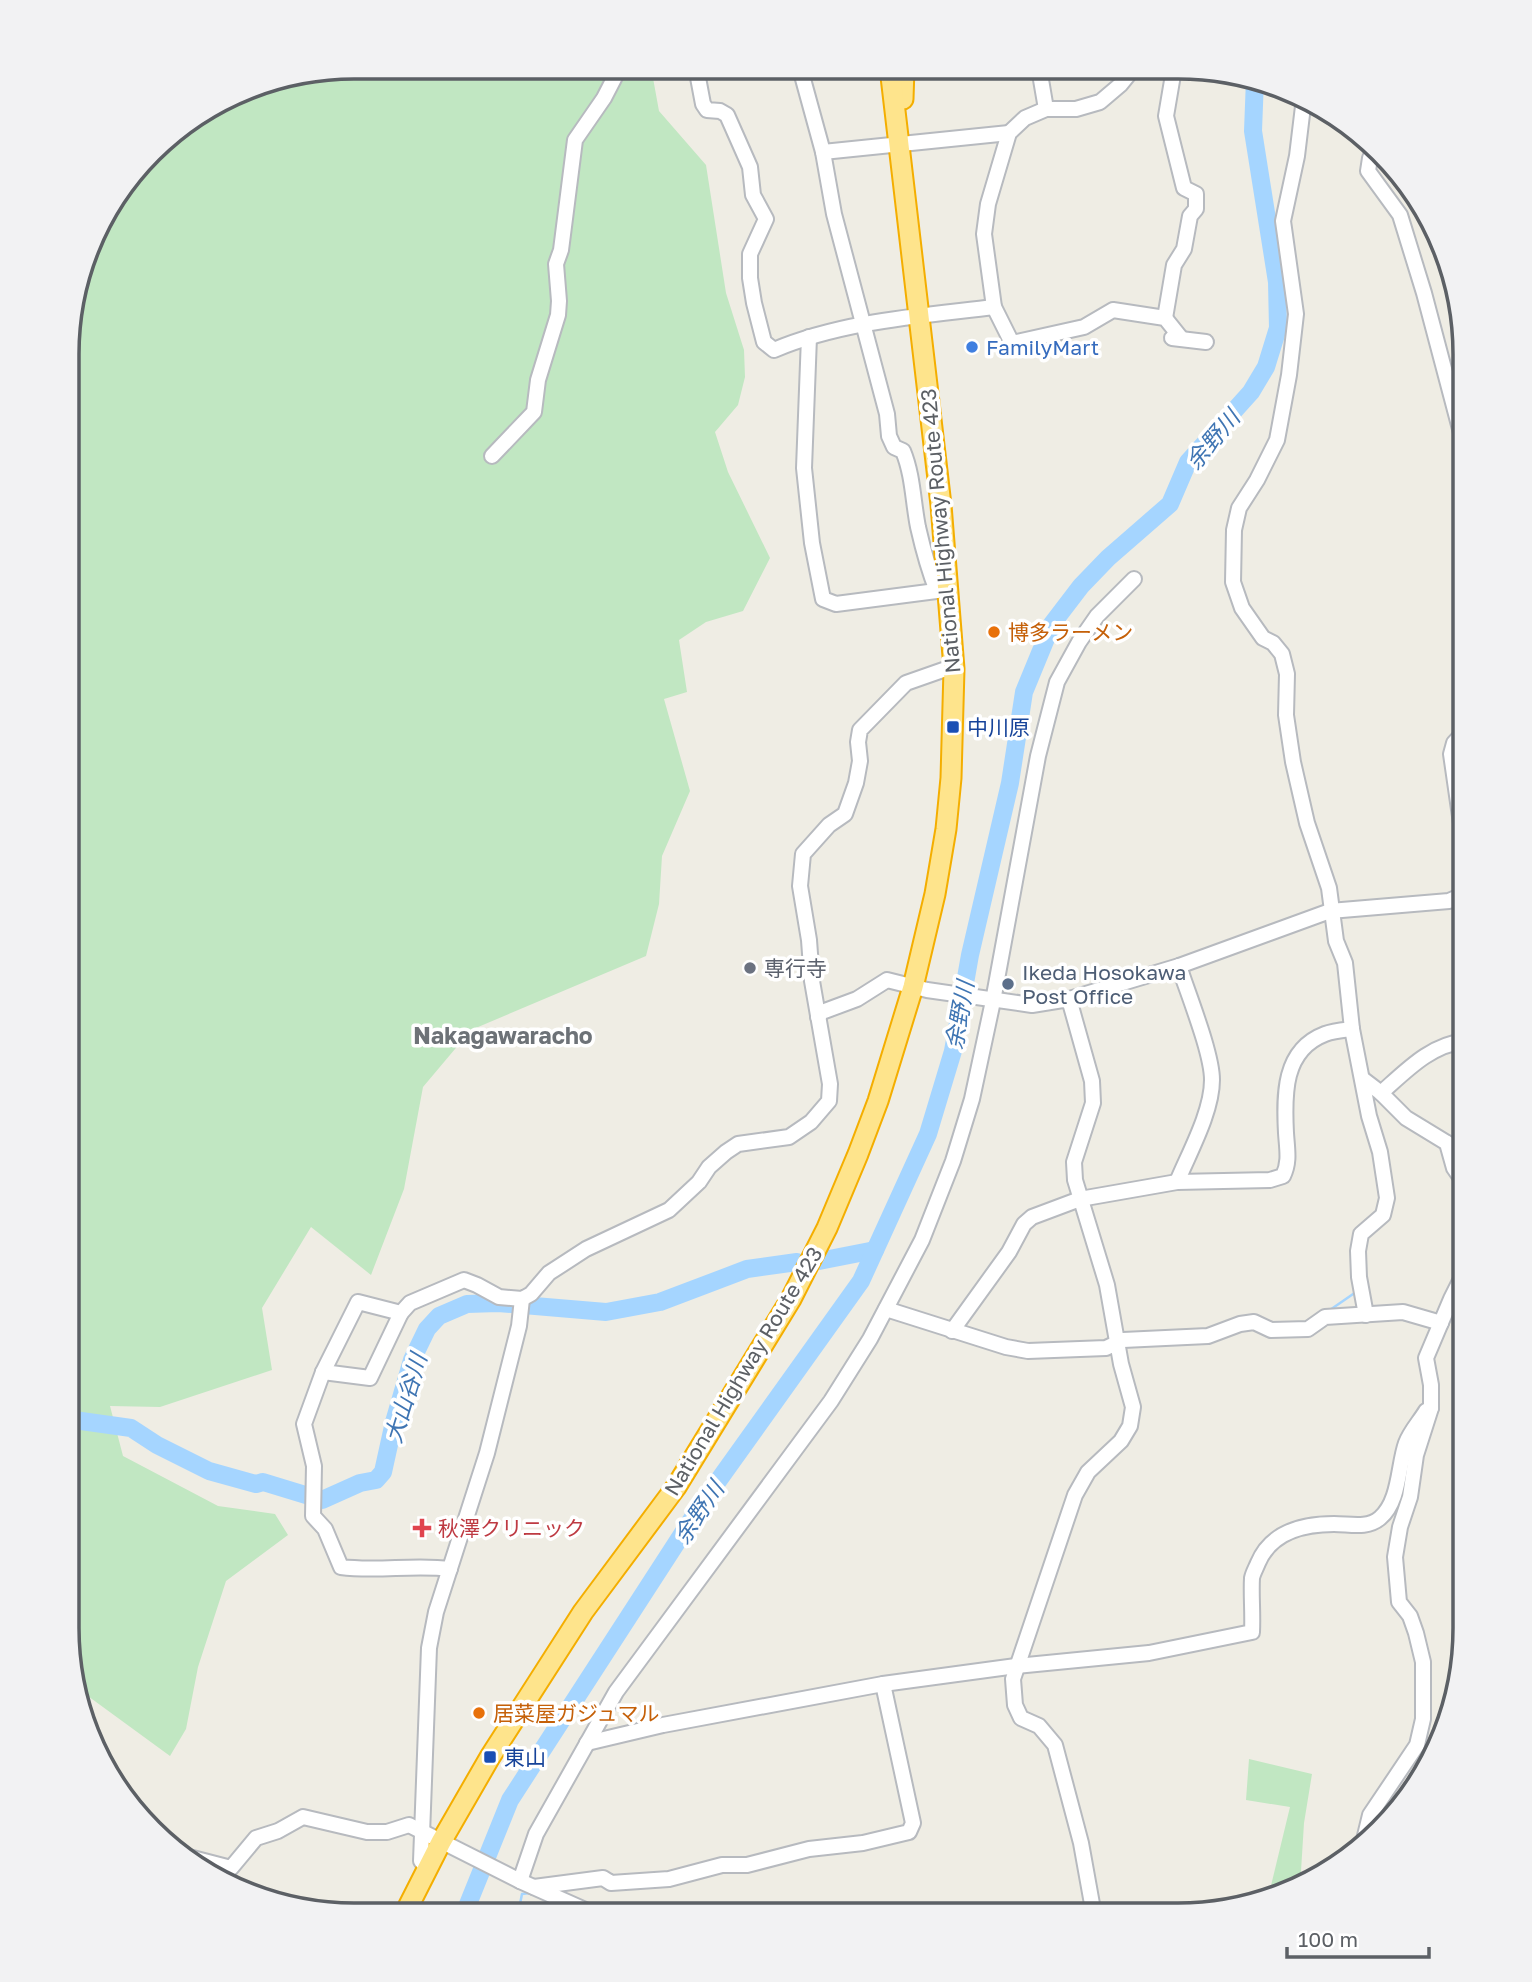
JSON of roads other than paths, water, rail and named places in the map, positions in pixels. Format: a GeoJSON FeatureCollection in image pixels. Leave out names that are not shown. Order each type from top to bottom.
{"type":"FeatureCollection","features":[{"type":"Feature","properties":{"kind":"highway","name":"National Highway Route 423"},"geometry":{"type":"LineString","coordinates":[[410,1903],[441,1842],[490,1757],[583,1612],[676,1487],[791,1300],[827,1228],[858,1154],[920,988],[946,829],[951,778],[954,669],[943,591],[920,316],[892,79]]}},
{"type":"Feature","properties":{"kind":"highway","name":"National Highway Route 423"},"geometry":{"type":"LineString","coordinates":[[900,145],[903,133],[904,79]]}},
{"type":"Feature","properties":{"kind":"street"},"geometry":{"type":"LineString","coordinates":[[492,456],[534,412],[538,380],[558,315],[556,264],[561,250],[575,140],[614,79]]}},
{"type":"Feature","properties":{"kind":"street"},"geometry":{"type":"LineString","coordinates":[[698,79],[703,104],[707,110],[720,111],[727,115],[750,167],[753,195],[766,219],[750,254],[750,278],[764,342],[774,350],[810,337],[864,325],[994,307]]}},
{"type":"Feature","properties":{"kind":"street"},"geometry":{"type":"LineString","coordinates":[[803,79],[823,152],[834,214],[887,414],[889,436],[894,447],[903,451],[909,465],[918,527],[943,591],[836,604],[823,599],[811,544],[804,468],[810,337]]}},
{"type":"Feature","properties":{"kind":"street"},"geometry":{"type":"LineString","coordinates":[[1042,79],[1046,109]]}},
{"type":"Feature","properties":{"kind":"street"},"geometry":{"type":"LineString","coordinates":[[1125,79],[1100,102],[1076,109],[1046,109],[1025,118],[1009,133],[988,204],[984,234],[994,307],[1012,343],[1084,327],[1114,310],[1165,318]]}},
{"type":"Feature","properties":{"kind":"street"},"geometry":{"type":"LineString","coordinates":[[1172,79],[1166,116],[1184,188],[1196,194],[1196,209],[1190,216],[1184,249],[1174,265],[1165,318],[1176,338],[1206,342]]}},
{"type":"Feature","properties":{"kind":"street"},"geometry":{"type":"LineString","coordinates":[[1303,109],[1297,156],[1283,221],[1296,314],[1289,375],[1277,440],[1240,508],[1234,530],[1233,582],[1242,608],[1263,638],[1273,643],[1282,654],[1287,674],[1286,715],[1293,762],[1307,823],[1329,888],[1335,941],[1345,963],[1352,1029],[1369,1116],[1380,1152],[1387,1198],[1383,1215],[1361,1234],[1358,1251],[1359,1277],[1366,1315]]}},
{"type":"Feature","properties":{"kind":"street"},"geometry":{"type":"LineString","coordinates":[[823,152],[1009,133]]}},
{"type":"Feature","properties":{"kind":"street"},"geometry":{"type":"LineString","coordinates":[[1371,157],[1368,171],[1400,215],[1453,398]]}},
{"type":"Feature","properties":{"kind":"street"},"geometry":{"type":"LineString","coordinates":[[517,1880],[536,1834],[616,1692],[831,1401],[887,1309],[922,1240],[953,1161],[972,1099],[1038,756],[1058,682],[1079,642],[1097,616],[1134,579]]}},
{"type":"Feature","properties":{"kind":"street"},"geometry":{"type":"LineString","coordinates":[[323,1372],[370,1378],[401,1313],[410,1303],[464,1280],[499,1297],[522,1299],[531,1294],[549,1273],[586,1249],[670,1210],[699,1182],[709,1167],[738,1144],[789,1137],[811,1122],[829,1101],[830,1084],[800,886],[803,854],[829,825],[845,814],[856,783],[860,761],[860,730],[906,683],[943,670],[954,669]]}},
{"type":"Feature","properties":{"kind":"street"},"geometry":{"type":"LineString","coordinates":[[1453,747],[1453,768]]}},
{"type":"Feature","properties":{"kind":"street"},"geometry":{"type":"LineString","coordinates":[[818,1017],[822,1012],[857,999],[887,980],[920,988],[1032,1005],[1069,999],[1179,966],[1330,911],[1453,899]]}},
{"type":"Feature","properties":{"kind":"street"},"geometry":{"type":"LineString","coordinates":[[1177,1182],[1207,1109],[1212,1080],[1208,1057],[1179,966]]}},
{"type":"Feature","properties":{"kind":"street"},"geometry":{"type":"LineString","coordinates":[[1069,999],[1092,1081],[1093,1103],[1074,1162],[1075,1180],[1107,1285],[1116,1344],[1133,1407],[1130,1426],[1121,1441],[1088,1472],[1075,1495],[1013,1679],[1015,1704],[1021,1718],[1039,1726],[1055,1745],[1081,1843],[1092,1903]]}},
{"type":"Feature","properties":{"kind":"street"},"geometry":{"type":"LineString","coordinates":[[952,1331],[1009,1252],[1024,1224],[1032,1217],[1080,1199],[1177,1182],[1269,1180],[1283,1176],[1288,1166],[1284,1097],[1293,1061],[1305,1046],[1325,1034],[1352,1029]]}},
{"type":"Feature","properties":{"kind":"street"},"geometry":{"type":"LineString","coordinates":[[1381,1093],[1430,1052],[1453,1042]]}},
{"type":"Feature","properties":{"kind":"street"},"geometry":{"type":"LineString","coordinates":[[1364,1080],[1406,1118],[1453,1147]]}},
{"type":"Feature","properties":{"kind":"street"},"geometry":{"type":"LineString","coordinates":[[1447,1143],[1453,1164]]}},
{"type":"Feature","properties":{"kind":"street"},"geometry":{"type":"LineString","coordinates":[[1367,1829],[1370,1815],[1417,1745],[1423,1719],[1423,1662],[1410,1616],[1399,1602],[1395,1557],[1400,1527],[1410,1497],[1416,1455],[1431,1408],[1431,1385],[1426,1357],[1453,1298]]}},
{"type":"Feature","properties":{"kind":"street"},"geometry":{"type":"LineString","coordinates":[[428,1869],[421,1861],[429,1648],[436,1612],[487,1453],[519,1326],[522,1299]]}},
{"type":"Feature","properties":{"kind":"street"},"geometry":{"type":"LineString","coordinates":[[401,1313],[358,1301],[323,1372],[304,1424],[314,1466],[313,1517],[325,1529],[341,1567],[365,1570],[413,1567],[450,1569]]}},
{"type":"Feature","properties":{"kind":"street"},"geometry":{"type":"LineString","coordinates":[[887,1309],[952,1331],[1028,1351],[1106,1348],[1123,1340],[1208,1336],[1240,1324],[1254,1322],[1271,1329],[1308,1328],[1325,1317],[1403,1312],[1441,1324]]}},
{"type":"Feature","properties":{"kind":"street"},"geometry":{"type":"LineString","coordinates":[[587,1743],[676,1722],[883,1684],[1016,1666],[1149,1653],[1252,1632],[1252,1576],[1273,1539],[1291,1530],[1308,1526],[1374,1523],[1384,1515],[1399,1481],[1406,1441],[1426,1411],[1431,1408]]}},
{"type":"Feature","properties":{"kind":"street"},"geometry":{"type":"LineString","coordinates":[[534,1887],[603,1878],[611,1883],[668,1879],[722,1865],[747,1865],[809,1849],[863,1843],[909,1832],[913,1823],[883,1684]]}},
{"type":"Feature","properties":{"kind":"street"},"geometry":{"type":"LineString","coordinates":[[212,1863],[231,1868],[256,1838],[278,1831],[303,1817],[367,1832],[387,1832],[409,1825],[517,1880],[570,1903]]}},
{"type":"Feature","properties":{"kind":"waterway","name":"余野川"},"geometry":{"type":"LineString","coordinates":[[468,1903],[510,1800],[703,1502],[861,1281],[928,1134],[953,1051],[970,955],[1010,783],[1024,692],[1052,624],[1081,586],[1108,558],[1170,504],[1188,462],[1251,392],[1266,367],[1278,328],[1277,282],[1253,131],[1255,90]]}},
{"type":"Feature","properties":{"kind":"waterway","name":"大山谷川"},"geometry":{"type":"LineString","coordinates":[[819,1261],[875,1250]]}},
{"type":"Feature","properties":{"kind":"waterway","name":"大山谷川"},"geometry":{"type":"LineString","coordinates":[[79,1421],[131,1428],[157,1445],[209,1471],[256,1484],[263,1482],[322,1500],[360,1483],[376,1480],[383,1472],[412,1360],[427,1329],[439,1316],[467,1304],[498,1303],[606,1312],[660,1302],[747,1269],[797,1262]]}},
{"type":"Feature","properties":{"kind":"waterway"},"geometry":{"type":"LineString","coordinates":[[1327,1312],[1356,1292]]}},
{"type":"Feature","properties":{"kind":"waterway"},"geometry":{"type":"LineString","coordinates":[[520,1903],[522,1894],[530,1893]]}},
{"type":"Feature","properties":{"kind":"place","name":"FamilyMart"},"geometry":{"type":"Point","coordinates":[972,347]}},
{"type":"Feature","properties":{"kind":"place","name":"博多ラーメン"},"geometry":{"type":"Point","coordinates":[994,632]}},
{"type":"Feature","properties":{"kind":"place","name":"中川原"},"geometry":{"type":"Point","coordinates":[953,727]}},
{"type":"Feature","properties":{"kind":"place","name":"専行寺"},"geometry":{"type":"Point","coordinates":[750,968]}},
{"type":"Feature","properties":{"kind":"place","name":"Ikeda Hosokawa Post Office"},"geometry":{"type":"Point","coordinates":[1008,984]}},
{"type":"Feature","properties":{"kind":"place","name":"秋澤クリニック"},"geometry":{"type":"Point","coordinates":[422,1528]}},
{"type":"Feature","properties":{"kind":"place","name":"居菜屋ガジュマル"},"geometry":{"type":"Point","coordinates":[479,1713]}},
{"type":"Feature","properties":{"kind":"place","name":"東山"},"geometry":{"type":"Point","coordinates":[490,1757]}},
{"type":"Feature","properties":{"kind":"district","name":"Nakagawaracho"},"geometry":{"type":"Point","coordinates":[503,1035]}}]}
